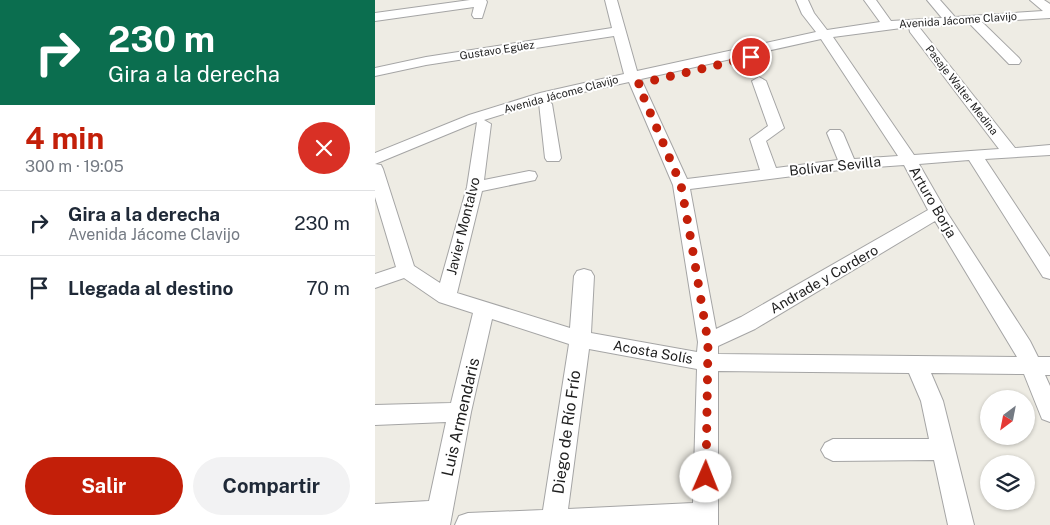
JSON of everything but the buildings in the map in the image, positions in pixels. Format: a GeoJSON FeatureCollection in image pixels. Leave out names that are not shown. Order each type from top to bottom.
{"type":"FeatureCollection","features":[{"type":"Feature","properties":{"kind":"street"},"geometry":{"type":"LineString","coordinates":[[468,525],[705,520],[708,352],[681,185],[634,80],[611,0]]}},
{"type":"Feature","properties":{"kind":"street","name":"Arturo Borja"},"geometry":{"type":"LineString","coordinates":[[802,0],[808,14],[908,158],[938,212],[1023,347],[1041,366],[1050,412]]}},
{"type":"Feature","properties":{"kind":"street"},"geometry":{"type":"LineString","coordinates":[[870,0],[888,25]]}},
{"type":"Feature","properties":{"kind":"street"},"geometry":{"type":"LineString","coordinates":[[933,0],[951,20]]}},
{"type":"Feature","properties":{"kind":"street"},"geometry":{"type":"LineString","coordinates":[[1036,0],[1050,12]]}},
{"type":"Feature","properties":{"kind":"street"},"geometry":{"type":"LineString","coordinates":[[375,17],[481,2],[478,16]]}},
{"type":"Feature","properties":{"kind":"street","name":"Avenida Jácome Clavijo"},"geometry":{"type":"LineString","coordinates":[[825,36],[914,29],[1050,12]]}},
{"type":"Feature","properties":{"kind":"street","name":"Avenida Jácome Clavijo"},"geometry":{"type":"LineString","coordinates":[[375,159],[474,118],[511,106],[825,36],[888,25],[951,20],[975,22],[1050,19]]}},
{"type":"Feature","properties":{"kind":"street"},"geometry":{"type":"LineString","coordinates":[[975,22],[1014,61]]}},
{"type":"Feature","properties":{"kind":"street","name":"Pasaje Walter Medina"},"geometry":{"type":"LineString","coordinates":[[914,29],[1010,152]]}},
{"type":"Feature","properties":{"kind":"street","name":"Gustavo Egüez"},"geometry":{"type":"LineString","coordinates":[[375,72],[426,61],[619,31]]}},
{"type":"Feature","properties":{"kind":"street","name":"Avenida Jácome Clavijo"},"geometry":{"type":"LineString","coordinates":[[375,167],[483,124],[545,104],[634,80]]}},
{"type":"Feature","properties":{"kind":"street"},"geometry":{"type":"LineString","coordinates":[[759,81],[776,128],[758,139],[769,173]]}},
{"type":"Feature","properties":{"kind":"street"},"geometry":{"type":"LineString","coordinates":[[545,104],[553,158]]}},
{"type":"Feature","properties":{"kind":"street","name":"Javier Montalvo"},"geometry":{"type":"LineString","coordinates":[[446,297],[475,187],[483,124]]}},
{"type":"Feature","properties":{"kind":"street"},"geometry":{"type":"LineString","coordinates":[[835,133],[848,164]]}},
{"type":"Feature","properties":{"kind":"street","name":"Bolívar Sevilla"},"geometry":{"type":"LineString","coordinates":[[681,185],[769,173],[908,158],[1050,150]]}},
{"type":"Feature","properties":{"kind":"street"},"geometry":{"type":"LineString","coordinates":[[973,154],[1050,272]]}},
{"type":"Feature","properties":{"kind":"street"},"geometry":{"type":"LineString","coordinates":[[375,167],[406,270],[375,281]]}},
{"type":"Feature","properties":{"kind":"street"},"geometry":{"type":"LineString","coordinates":[[475,187],[529,176]]}},
{"type":"Feature","properties":{"kind":"street","name":"Andrade y Cordero"},"geometry":{"type":"LineString","coordinates":[[708,352],[748,323],[938,212]]}},
{"type":"Feature","properties":{"kind":"street","name":"Acosta Solís"},"geometry":{"type":"LineString","coordinates":[[406,270],[446,297],[580,339],[708,352],[916,364],[1041,366]]}},
{"type":"Feature","properties":{"kind":"street"},"geometry":{"type":"LineString","coordinates":[[580,339],[584,276]]}},
{"type":"Feature","properties":{"kind":"street","name":"Luis Armendaris"},"geometry":{"type":"LineString","coordinates":[[438,519],[460,412],[484,310]]}},
{"type":"Feature","properties":{"kind":"street","name":"Diego de Río Frío"},"geometry":{"type":"LineString","coordinates":[[554,523],[580,339]]}},
{"type":"Feature","properties":{"kind":"street"},"geometry":{"type":"LineString","coordinates":[[916,364],[932,401],[961,525]]}},
{"type":"Feature","properties":{"kind":"street"},"geometry":{"type":"LineString","coordinates":[[375,415],[460,412]]}},
{"type":"Feature","properties":{"kind":"street"},"geometry":{"type":"LineString","coordinates":[[833,450],[943,449]]}},
{"type":"Feature","properties":{"kind":"street"},"geometry":{"type":"LineString","coordinates":[[375,516],[438,519]]}},
{"type":"Feature","properties":{"kind":"route"},"geometry":{"type":"LineString","coordinates":[[706,477],[708,342],[692,246],[681,185],[638,84],[751,57]]}}]}
